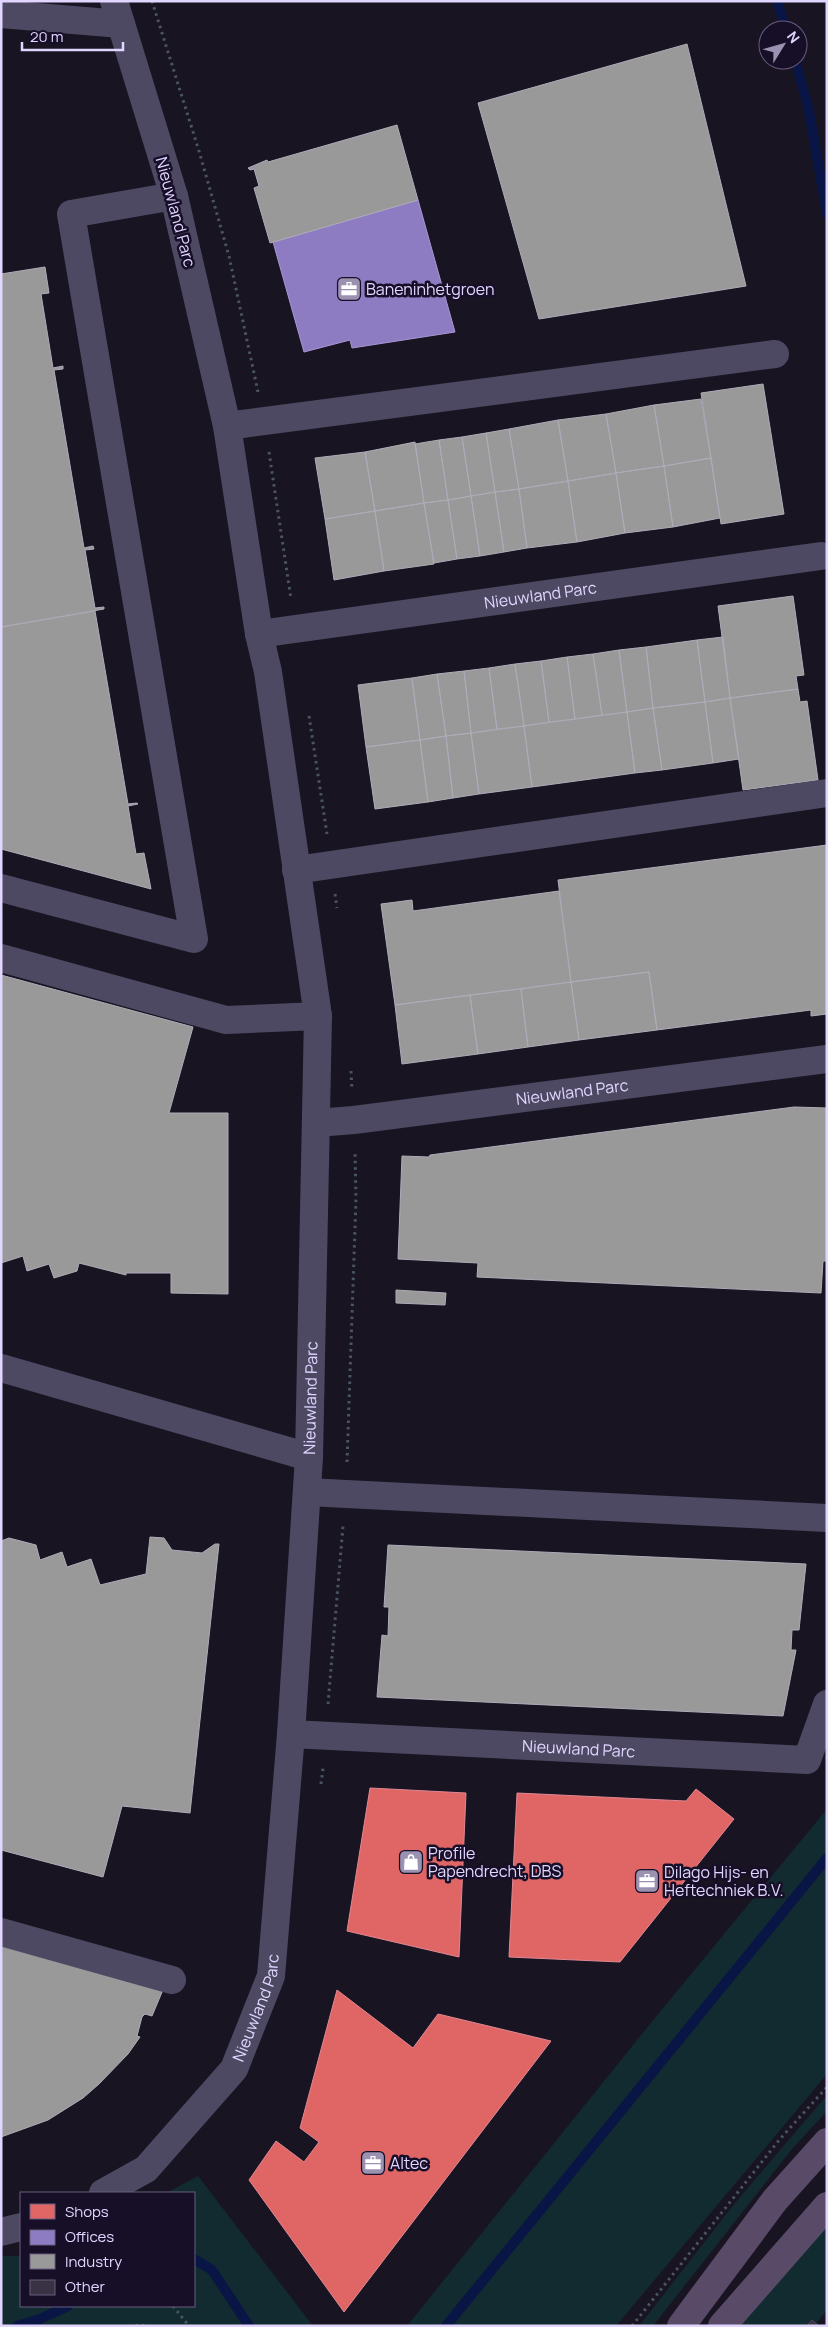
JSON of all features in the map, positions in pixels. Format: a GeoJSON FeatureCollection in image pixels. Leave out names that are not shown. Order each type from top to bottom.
{"type":"FeatureCollection","features":[{"type":"Feature","properties":{"kind":"main road"},"geometry":{"type":"LineString","coordinates":[[681,2326],[775,2200],[827,2142]]}},
{"type":"Feature","properties":{"kind":"main road"},"geometry":{"type":"LineString","coordinates":[[722,2326],[827,2206]]}},
{"type":"Feature","properties":{"kind":"street"},"geometry":{"type":"LineString","coordinates":[[2,13],[117,13]]}},
{"type":"Feature","properties":{"kind":"street","name":"Nieuwland Parc"},"geometry":{"type":"LineString","coordinates":[[105,2192],[146,2169],[234,2069],[272,1976],[291,1734],[309,1457],[318,1016],[268,672],[259,634],[227,426],[174,196],[117,13]]}},
{"type":"Feature","properties":{"kind":"street"},"geometry":{"type":"LineString","coordinates":[[1,888],[194,939],[71,214],[174,196]]}},
{"type":"Feature","properties":{"kind":"street"},"geometry":{"type":"LineString","coordinates":[[227,426],[774,354]]}},
{"type":"Feature","properties":{"kind":"street","name":"Nieuwland Parc"},"geometry":{"type":"LineString","coordinates":[[259,634],[821,556]]}},
{"type":"Feature","properties":{"kind":"street"},"geometry":{"type":"LineString","coordinates":[[296,870],[827,793]]}},
{"type":"Feature","properties":{"kind":"street"},"geometry":{"type":"LineString","coordinates":[[1,958],[226,1020],[318,1016]]}},
{"type":"Feature","properties":{"kind":"street","name":"Nieuwland Parc"},"geometry":{"type":"LineString","coordinates":[[316,1123],[354,1120],[827,1060]]}},
{"type":"Feature","properties":{"kind":"street"},"geometry":{"type":"LineString","coordinates":[[1,1368],[309,1457]]}},
{"type":"Feature","properties":{"kind":"street"},"geometry":{"type":"LineString","coordinates":[[307,1492],[827,1518]]}},
{"type":"Feature","properties":{"kind":"street","name":"Nieuwland Parc"},"geometry":{"type":"LineString","coordinates":[[291,1734],[807,1760],[827,1704]]}},
{"type":"Feature","properties":{"kind":"street"},"geometry":{"type":"LineString","coordinates":[[1,1932],[172,1980]]}},
{"type":"Feature","properties":{"kind":"street"},"geometry":{"type":"LineString","coordinates":[[1,2232],[20,2227]]}},
{"type":"Feature","properties":{"kind":"path"},"geometry":{"type":"LineString","coordinates":[[632,2326],[780,2139],[827,2087]]}},
{"type":"Feature","properties":{"kind":"path"},"geometry":{"type":"LineString","coordinates":[[174,2307],[188,2326]]}},
{"type":"Feature","properties":{"kind":"path"},"geometry":{"type":"LineString","coordinates":[[136,2326],[140,2324],[144,2326]]}},
{"type":"Feature","properties":{"kind":"green space"},"geometry":{"type":"Polygon","coordinates":[[[827,1809],[827,2074],[616,2326],[407,2326],[650,2024],[827,1809]]]}},
{"type":"Feature","properties":{"kind":"green space"},"geometry":{"type":"Polygon","coordinates":[[[827,2095],[827,2111],[792,2149],[653,2326],[639,2326],[735,2203],[827,2095]]]}},
{"type":"Feature","properties":{"kind":"green space"},"geometry":{"type":"Polygon","coordinates":[[[198,2176],[313,2326],[1,2326],[1,2256],[20,2256],[20,2307],[195,2307],[195,2192],[168,2192],[198,2176]]]}},
{"type":"Feature","properties":{"kind":"green space"},"geometry":{"type":"Polygon","coordinates":[[[827,2218],[827,2310],[814,2326],[730,2326],[827,2218]]]}},
{"type":"Feature","properties":{"kind":"building: Shops","name":"Profile Papendrecht, DBS"},"geometry":{"type":"Polygon","coordinates":[[[370,1788],[466,1793],[459,1957],[347,1931],[370,1788]]]}},
{"type":"Feature","properties":{"kind":"building: Shops"},"geometry":{"type":"Polygon","coordinates":[[[696,1789],[734,1819],[620,1962],[509,1957],[517,1793],[686,1801],[696,1789]]]}},
{"type":"Feature","properties":{"kind":"building: Shops"},"geometry":{"type":"Polygon","coordinates":[[[337,1990],[413,2048],[438,2014],[551,2041],[344,2312],[249,2180],[276,2141],[304,2162],[319,2142],[300,2128],[337,1990]]]}},
{"type":"Feature","properties":{"kind":"building: Offices"},"geometry":{"type":"Polygon","coordinates":[[[418,200],[455,332],[352,348],[350,340],[304,352],[273,242],[418,200]]]}},
{"type":"Feature","properties":{"kind":"building: Industry"},"geometry":{"type":"Polygon","coordinates":[[[687,44],[746,286],[539,319],[478,103],[687,44]]]}},
{"type":"Feature","properties":{"kind":"building: Industry"},"geometry":{"type":"Polygon","coordinates":[[[397,125],[418,200],[270,243],[254,188],[259,186],[254,169],[250,170],[248,168],[267,160],[268,162],[397,125]]]}},
{"type":"Feature","properties":{"kind":"building: Industry"},"geometry":{"type":"Polygon","coordinates":[[[45,267],[49,293],[41,294],[53,368],[63,366],[63,369],[54,370],[84,548],[93,546],[94,549],[85,550],[95,608],[104,607],[104,609],[1,627],[1,274],[45,267]]]}},
{"type":"Feature","properties":{"kind":"building: Industry"},"geometry":{"type":"Polygon","coordinates":[[[763,384],[784,514],[721,524],[701,393],[763,384]]]}},
{"type":"Feature","properties":{"kind":"building: Industry"},"geometry":{"type":"Polygon","coordinates":[[[701,399],[711,458],[664,466],[654,405],[701,399]]]}},
{"type":"Feature","properties":{"kind":"building: Industry"},"geometry":{"type":"Polygon","coordinates":[[[654,405],[664,466],[616,473],[606,414],[654,405]]]}},
{"type":"Feature","properties":{"kind":"building: Industry"},"geometry":{"type":"Polygon","coordinates":[[[606,414],[616,473],[568,481],[558,420],[606,414]]]}},
{"type":"Feature","properties":{"kind":"building: Industry"},"geometry":{"type":"Polygon","coordinates":[[[558,420],[568,481],[519,489],[509,429],[558,420]]]}},
{"type":"Feature","properties":{"kind":"building: Industry"},"geometry":{"type":"Polygon","coordinates":[[[509,429],[519,489],[495,492],[486,433],[509,429]]]}},
{"type":"Feature","properties":{"kind":"building: Industry"},"geometry":{"type":"Polygon","coordinates":[[[486,433],[495,492],[471,496],[462,437],[486,433]]]}},
{"type":"Feature","properties":{"kind":"building: Industry"},"geometry":{"type":"Polygon","coordinates":[[[462,437],[471,496],[448,500],[439,440],[462,437]]]}},
{"type":"Feature","properties":{"kind":"building: Industry"},"geometry":{"type":"Polygon","coordinates":[[[439,440],[448,500],[424,503],[415,444],[439,440]]]}},
{"type":"Feature","properties":{"kind":"building: Industry"},"geometry":{"type":"Polygon","coordinates":[[[415,442],[424,503],[375,511],[365,452],[415,442]]]}},
{"type":"Feature","properties":{"kind":"building: Industry"},"geometry":{"type":"Polygon","coordinates":[[[365,452],[375,511],[325,519],[315,458],[365,452]]]}},
{"type":"Feature","properties":{"kind":"building: Industry"},"geometry":{"type":"Polygon","coordinates":[[[711,458],[720,518],[673,527],[664,466],[711,458]]]}},
{"type":"Feature","properties":{"kind":"building: Industry"},"geometry":{"type":"Polygon","coordinates":[[[664,466],[673,527],[625,533],[616,473],[664,466]]]}},
{"type":"Feature","properties":{"kind":"building: Industry"},"geometry":{"type":"Polygon","coordinates":[[[616,473],[625,533],[577,542],[568,481],[616,473]]]}},
{"type":"Feature","properties":{"kind":"building: Industry"},"geometry":{"type":"Polygon","coordinates":[[[568,481],[577,542],[527,548],[519,489],[568,481]]]}},
{"type":"Feature","properties":{"kind":"building: Industry"},"geometry":{"type":"Polygon","coordinates":[[[519,489],[527,548],[504,552],[495,492],[519,489]]]}},
{"type":"Feature","properties":{"kind":"building: Industry"},"geometry":{"type":"Polygon","coordinates":[[[495,492],[504,552],[480,556],[471,496],[495,492]]]}},
{"type":"Feature","properties":{"kind":"building: Industry"},"geometry":{"type":"Polygon","coordinates":[[[471,496],[480,556],[457,559],[448,500],[471,496]]]}},
{"type":"Feature","properties":{"kind":"building: Industry"},"geometry":{"type":"Polygon","coordinates":[[[448,500],[457,559],[434,563],[424,503],[448,500]]]}},
{"type":"Feature","properties":{"kind":"building: Industry"},"geometry":{"type":"Polygon","coordinates":[[[424,503],[434,564],[384,571],[375,511],[424,503]]]}},
{"type":"Feature","properties":{"kind":"building: Industry"},"geometry":{"type":"Polygon","coordinates":[[[375,511],[384,571],[334,580],[325,519],[375,511]]]}},
{"type":"Feature","properties":{"kind":"building: Industry"},"geometry":{"type":"Polygon","coordinates":[[[793,596],[804,675],[796,676],[798,689],[730,698],[718,606],[793,596]]]}},
{"type":"Feature","properties":{"kind":"building: Industry"},"geometry":{"type":"Polygon","coordinates":[[[95,611],[128,804],[138,804],[128,806],[136,854],[144,853],[151,889],[1,849],[1,627],[95,611]]]}},
{"type":"Feature","properties":{"kind":"building: Industry"},"geometry":{"type":"Polygon","coordinates":[[[723,637],[730,698],[705,702],[697,640],[723,637]]]}},
{"type":"Feature","properties":{"kind":"building: Industry"},"geometry":{"type":"Polygon","coordinates":[[[697,640],[705,702],[653,708],[646,647],[697,640]]]}},
{"type":"Feature","properties":{"kind":"building: Industry"},"geometry":{"type":"Polygon","coordinates":[[[646,647],[653,708],[627,712],[619,650],[646,647]]]}},
{"type":"Feature","properties":{"kind":"building: Industry"},"geometry":{"type":"Polygon","coordinates":[[[619,650],[627,712],[602,715],[593,654],[619,650]]]}},
{"type":"Feature","properties":{"kind":"building: Industry"},"geometry":{"type":"Polygon","coordinates":[[[593,654],[602,715],[575,719],[567,657],[593,654]]]}},
{"type":"Feature","properties":{"kind":"building: Industry"},"geometry":{"type":"Polygon","coordinates":[[[567,657],[575,719],[549,722],[541,661],[567,657]]]}},
{"type":"Feature","properties":{"kind":"building: Industry"},"geometry":{"type":"Polygon","coordinates":[[[541,661],[549,722],[524,726],[515,664],[541,661]]]}},
{"type":"Feature","properties":{"kind":"building: Industry"},"geometry":{"type":"Polygon","coordinates":[[[515,664],[524,726],[497,729],[489,668],[515,664]]]}},
{"type":"Feature","properties":{"kind":"building: Industry"},"geometry":{"type":"Polygon","coordinates":[[[489,668],[497,729],[471,733],[464,671],[489,668]]]}},
{"type":"Feature","properties":{"kind":"building: Industry"},"geometry":{"type":"Polygon","coordinates":[[[464,671],[471,733],[446,736],[437,674],[464,671]]]}},
{"type":"Feature","properties":{"kind":"building: Industry"},"geometry":{"type":"Polygon","coordinates":[[[437,674],[446,736],[420,740],[412,678],[437,674]]]}},
{"type":"Feature","properties":{"kind":"building: Industry"},"geometry":{"type":"Polygon","coordinates":[[[412,678],[420,740],[366,747],[358,685],[412,678]]]}},
{"type":"Feature","properties":{"kind":"building: Industry"},"geometry":{"type":"Polygon","coordinates":[[[798,689],[800,702],[807,701],[818,780],[743,790],[730,698],[798,689]]]}},
{"type":"Feature","properties":{"kind":"building: Industry"},"geometry":{"type":"Polygon","coordinates":[[[730,698],[739,759],[713,763],[705,702],[730,698]]]}},
{"type":"Feature","properties":{"kind":"building: Industry"},"geometry":{"type":"Polygon","coordinates":[[[705,702],[713,763],[662,770],[653,708],[705,702]]]}},
{"type":"Feature","properties":{"kind":"building: Industry"},"geometry":{"type":"Polygon","coordinates":[[[653,708],[662,770],[635,773],[627,712],[653,708]]]}},
{"type":"Feature","properties":{"kind":"building: Industry"},"geometry":{"type":"Polygon","coordinates":[[[627,712],[635,773],[532,787],[524,726],[627,712]]]}},
{"type":"Feature","properties":{"kind":"building: Industry"},"geometry":{"type":"Polygon","coordinates":[[[524,726],[532,787],[479,794],[471,733],[524,726]]]}},
{"type":"Feature","properties":{"kind":"building: Industry"},"geometry":{"type":"Polygon","coordinates":[[[471,733],[479,794],[453,798],[446,736],[471,733]]]}},
{"type":"Feature","properties":{"kind":"building: Industry"},"geometry":{"type":"Polygon","coordinates":[[[446,736],[453,798],[428,802],[420,740],[446,736]]]}},
{"type":"Feature","properties":{"kind":"building: Industry"},"geometry":{"type":"Polygon","coordinates":[[[420,740],[428,802],[375,809],[366,747],[420,740]]]}},
{"type":"Feature","properties":{"kind":"building: Industry"},"geometry":{"type":"Polygon","coordinates":[[[827,845],[827,1014],[811,1016],[811,1010],[657,1030],[649,972],[571,982],[558,880],[827,845]]]}},
{"type":"Feature","properties":{"kind":"building: Industry"},"geometry":{"type":"Polygon","coordinates":[[[559,891],[571,982],[395,1005],[381,904],[412,900],[413,911],[559,891]]]}},
{"type":"Feature","properties":{"kind":"building: Industry"},"geometry":{"type":"Polygon","coordinates":[[[649,972],[657,1030],[579,1040],[571,982],[649,972]]]}},
{"type":"Feature","properties":{"kind":"building: Industry"},"geometry":{"type":"Polygon","coordinates":[[[1,975],[193,1027],[169,1113],[228,1113],[228,1294],[171,1293],[171,1273],[126,1273],[126,1275],[79,1263],[77,1271],[54,1278],[49,1264],[27,1271],[23,1256],[1,1263],[1,975]]]}},
{"type":"Feature","properties":{"kind":"building: Industry"},"geometry":{"type":"Polygon","coordinates":[[[571,982],[579,1040],[528,1047],[521,989],[571,982]]]}},
{"type":"Feature","properties":{"kind":"building: Industry"},"geometry":{"type":"Polygon","coordinates":[[[521,989],[528,1047],[478,1054],[470,995],[521,989]]]}},
{"type":"Feature","properties":{"kind":"building: Industry"},"geometry":{"type":"Polygon","coordinates":[[[470,995],[478,1054],[402,1064],[395,1005],[470,995]]]}},
{"type":"Feature","properties":{"kind":"building: Industry"},"geometry":{"type":"Polygon","coordinates":[[[794,1107],[827,1108],[827,1261],[823,1261],[821,1293],[477,1277],[478,1263],[398,1259],[402,1156],[429,1157],[430,1155],[794,1107]]]}},
{"type":"Feature","properties":{"kind":"building: Industry"},"geometry":{"type":"Polygon","coordinates":[[[396,1290],[446,1293],[445,1305],[396,1303],[396,1290]]]}},
{"type":"Feature","properties":{"kind":"building: Industry"},"geometry":{"type":"Polygon","coordinates":[[[150,1537],[164,1538],[172,1550],[202,1553],[215,1544],[219,1544],[190,1813],[122,1806],[103,1877],[1,1850],[1,1541],[9,1538],[36,1545],[40,1560],[62,1552],[67,1567],[91,1559],[100,1585],[146,1574],[150,1537]]]}},
{"type":"Feature","properties":{"kind":"building: Industry"},"geometry":{"type":"Polygon","coordinates":[[[388,1545],[806,1564],[799,1630],[792,1630],[791,1650],[796,1650],[783,1716],[377,1697],[382,1635],[388,1636],[389,1607],[384,1607],[388,1545]]]}},
{"type":"Feature","properties":{"kind":"building: Industry"},"geometry":{"type":"Polygon","coordinates":[[[1,1946],[165,1985],[152,2016],[145,2014],[142,2017],[137,2036],[140,2037],[128,2054],[99,2084],[83,2098],[48,2120],[1,2137],[1,1946]]]}},
{"type":"Feature","properties":{"kind":"building: Other"},"geometry":{"type":"Polygon","coordinates":[[[812,2320],[819,2326],[807,2326],[812,2320]]]}},
{"type":"Feature","properties":{"kind":"building: Other"},"geometry":{"type":"Polygon","coordinates":[[[812,2320],[819,2326],[807,2326],[812,2320]]]}},
{"type":"Feature","properties":{"kind":"waterway"},"geometry":{"type":"LineString","coordinates":[[777,1],[783,20]]}},
{"type":"Feature","properties":{"kind":"waterway"},"geometry":{"type":"LineString","coordinates":[[798,70],[808,106],[827,214]]}},
{"type":"Feature","properties":{"kind":"waterway"},"geometry":{"type":"LineString","coordinates":[[446,2326],[827,1858]]}},
{"type":"Feature","properties":{"kind":"waterway"},"geometry":{"type":"LineString","coordinates":[[195,2260],[212,2270],[249,2326]]}},
{"type":"Feature","properties":{"kind":"waterway"},"geometry":{"type":"LineString","coordinates":[[17,2326],[40,2319],[66,2307]]}},
{"type":"Feature","properties":{"kind":"place","name":"Baneninhetgroen"},"geometry":{"type":"Point","coordinates":[349,289]}},
{"type":"Feature","properties":{"kind":"place","name":"Profile Papendrecht, DBS"},"geometry":{"type":"Point","coordinates":[411,1862]}},
{"type":"Feature","properties":{"kind":"place","name":"Dilago Hijs- en Heftechniek B.V."},"geometry":{"type":"Point","coordinates":[647,1881]}},
{"type":"Feature","properties":{"kind":"place","name":"Altec"},"geometry":{"type":"Point","coordinates":[373,2163]}}]}
